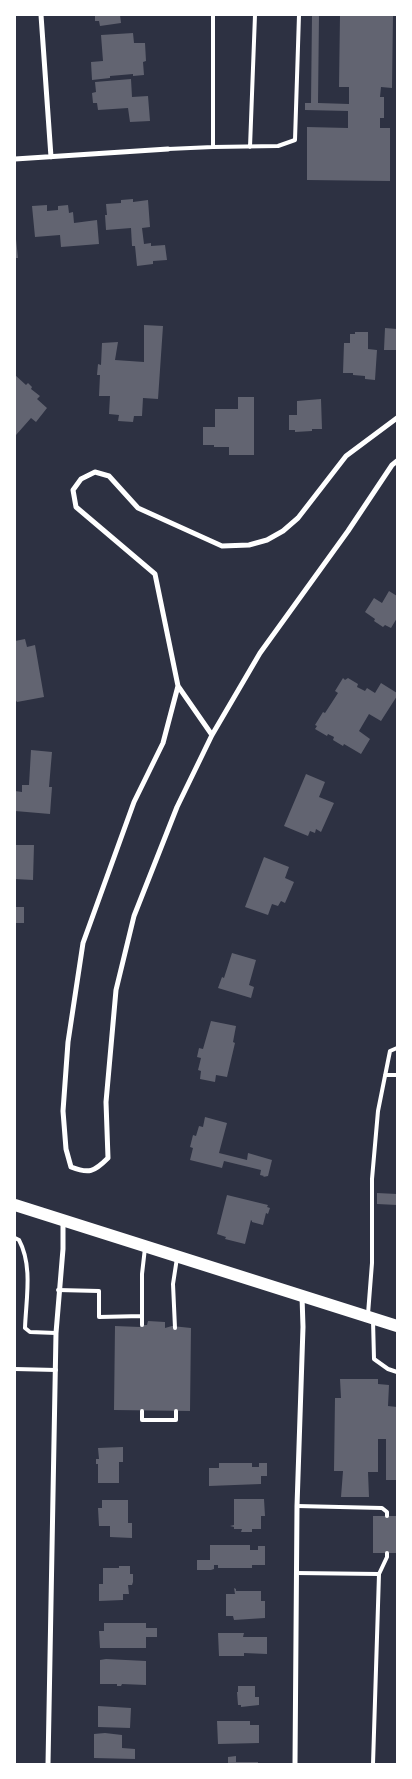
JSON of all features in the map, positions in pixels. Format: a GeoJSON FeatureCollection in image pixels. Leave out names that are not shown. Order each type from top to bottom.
{"type":"FeatureCollection","features":[{"type":"Feature","properties":{"kind":"main road"},"geometry":{"type":"LineString","coordinates":[[15,1205],[63,1222],[178,1256],[397,1326]]}},
{"type":"Feature","properties":{"kind":"street"},"geometry":{"type":"LineString","coordinates":[[41,15],[51,157]]}},
{"type":"Feature","properties":{"kind":"street"},"geometry":{"type":"LineString","coordinates":[[15,159],[168,149]]}},
{"type":"Feature","properties":{"kind":"street"},"geometry":{"type":"LineString","coordinates":[[212,735],[178,686],[155,574],[76,507],[73,490],[81,479],[95,472],[108,476],[138,508],[222,546],[249,545],[266,540],[283,531],[298,518],[346,456],[397,418]]}},
{"type":"Feature","properties":{"kind":"street"},"geometry":{"type":"LineString","coordinates":[[178,686],[163,742],[134,802],[83,943],[68,1042],[63,1111],[66,1149],[71,1167],[85,1173],[98,1169],[108,1158],[106,1102],[116,990],[134,916],[177,807],[212,735],[260,653],[348,531],[392,465],[397,461]]}},
{"type":"Feature","properties":{"kind":"street"},"geometry":{"type":"LineString","coordinates":[[48,1764],[56,1333],[63,1222]]}},
{"type":"Feature","properties":{"kind":"street"},"geometry":{"type":"LineString","coordinates":[[295,1764],[297,1506],[303,1337],[302,1296]]}},
{"type":"Feature","properties":{"kind":"lane"},"geometry":{"type":"LineString","coordinates":[[212,147],[214,15]]}},
{"type":"Feature","properties":{"kind":"lane"},"geometry":{"type":"LineString","coordinates":[[250,146],[255,15]]}},
{"type":"Feature","properties":{"kind":"lane"},"geometry":{"type":"LineString","coordinates":[[168,149],[278,146],[295,140],[299,15]]}},
{"type":"Feature","properties":{"kind":"lane"},"geometry":{"type":"LineString","coordinates":[[397,1048],[390,1051],[378,1111],[372,1179],[370,1317],[374,1359],[388,1369],[397,1372]]}},
{"type":"Feature","properties":{"kind":"lane"},"geometry":{"type":"LineString","coordinates":[[385,1074],[397,1076]]}},
{"type":"Feature","properties":{"kind":"lane"},"geometry":{"type":"LineString","coordinates":[[15,1238],[19,1240],[25,1251],[27,1266],[25,1328],[30,1332],[56,1333]]}},
{"type":"Feature","properties":{"kind":"lane"},"geometry":{"type":"LineString","coordinates":[[142,1325],[142,1274],[145,1246]]}},
{"type":"Feature","properties":{"kind":"lane"},"geometry":{"type":"LineString","coordinates":[[174,1328],[173,1284],[178,1256]]}},
{"type":"Feature","properties":{"kind":"lane"},"geometry":{"type":"LineString","coordinates":[[58,1290],[99,1291],[99,1317],[142,1316]]}},
{"type":"Feature","properties":{"kind":"lane"},"geometry":{"type":"LineString","coordinates":[[15,1369],[56,1370]]}},
{"type":"Feature","properties":{"kind":"lane"},"geometry":{"type":"LineString","coordinates":[[142,1411],[142,1420],[176,1420],[176,1411]]}},
{"type":"Feature","properties":{"kind":"lane"},"geometry":{"type":"LineString","coordinates":[[297,1506],[382,1508],[387,1512],[387,1516]]}},
{"type":"Feature","properties":{"kind":"lane"},"geometry":{"type":"LineString","coordinates":[[373,1764],[379,1574],[387,1553]]}},
{"type":"Feature","properties":{"kind":"lane"},"geometry":{"type":"LineString","coordinates":[[296,1573],[379,1574]]}},
{"type":"Feature","properties":{"kind":"building"},"geometry":{"type":"Polygon","coordinates":[[[95,15],[120,15],[121,23],[100,26],[99,21],[95,21],[95,15]]]}},
{"type":"Feature","properties":{"kind":"building"},"geometry":{"type":"Polygon","coordinates":[[[312,15],[319,15],[318,103],[349,104],[349,87],[339,87],[340,15],[393,15],[392,88],[381,87],[380,97],[384,97],[384,118],[380,118],[380,128],[390,128],[390,181],[307,180],[307,127],[348,128],[348,111],[305,110],[305,103],[311,103],[312,15]]]}},
{"type":"Feature","properties":{"kind":"building"},"geometry":{"type":"Polygon","coordinates":[[[133,33],[134,43],[145,43],[146,61],[143,62],[144,75],[110,76],[110,78],[92,80],[91,62],[103,61],[101,35],[133,33]]]}},
{"type":"Feature","properties":{"kind":"building"},"geometry":{"type":"Polygon","coordinates":[[[131,79],[132,97],[148,96],[150,121],[130,122],[128,108],[98,110],[97,103],[93,103],[92,93],[96,92],[95,82],[131,79]]]}},
{"type":"Feature","properties":{"kind":"building"},"geometry":{"type":"Polygon","coordinates":[[[133,199],[133,202],[148,200],[150,227],[142,228],[144,244],[151,243],[151,246],[165,245],[167,260],[153,261],[153,264],[137,266],[135,246],[132,246],[131,228],[106,230],[106,204],[121,203],[121,200],[133,199]]]}},
{"type":"Feature","properties":{"kind":"building"},"geometry":{"type":"Polygon","coordinates":[[[47,205],[47,211],[58,210],[58,206],[68,205],[69,213],[73,212],[74,223],[97,220],[99,244],[61,247],[60,235],[35,237],[32,206],[47,205]]]}},
{"type":"Feature","properties":{"kind":"building"},"geometry":{"type":"Polygon","coordinates":[[[16,239],[18,258],[15,258],[16,239]]]}},
{"type":"Feature","properties":{"kind":"building"},"geometry":{"type":"Polygon","coordinates":[[[144,325],[163,326],[158,399],[143,398],[142,416],[134,416],[133,422],[118,421],[119,415],[109,414],[110,396],[99,396],[100,375],[97,375],[98,364],[101,365],[102,343],[118,342],[115,360],[144,362],[144,325]]]}},
{"type":"Feature","properties":{"kind":"building"},"geometry":{"type":"Polygon","coordinates":[[[385,328],[397,329],[397,350],[384,350],[385,328]]]}},
{"type":"Feature","properties":{"kind":"building"},"geometry":{"type":"Polygon","coordinates":[[[355,332],[368,332],[368,349],[377,350],[375,380],[365,379],[365,376],[353,375],[353,373],[343,373],[344,343],[350,343],[350,334],[355,334],[355,332]]]}},
{"type":"Feature","properties":{"kind":"building"},"geometry":{"type":"Polygon","coordinates":[[[15,375],[26,385],[28,383],[32,387],[31,389],[40,396],[37,399],[47,408],[36,422],[31,418],[16,435],[15,375]]]}},
{"type":"Feature","properties":{"kind":"building"},"geometry":{"type":"Polygon","coordinates":[[[238,397],[254,397],[254,455],[229,455],[229,447],[203,445],[203,427],[215,427],[215,409],[238,409],[238,397]]]}},
{"type":"Feature","properties":{"kind":"building"},"geometry":{"type":"Polygon","coordinates":[[[321,399],[322,429],[295,432],[295,430],[289,430],[289,415],[297,415],[297,401],[321,399]]]}},
{"type":"Feature","properties":{"kind":"building"},"geometry":{"type":"Polygon","coordinates":[[[389,591],[397,596],[397,618],[391,628],[385,625],[383,627],[365,612],[374,598],[382,603],[389,591]]]}},
{"type":"Feature","properties":{"kind":"building"},"geometry":{"type":"Polygon","coordinates":[[[25,639],[27,647],[35,645],[44,697],[17,702],[15,699],[15,641],[25,639]]]}},
{"type":"Feature","properties":{"kind":"building"},"geometry":{"type":"Polygon","coordinates":[[[343,678],[345,680],[348,678],[358,684],[357,687],[365,691],[367,688],[375,693],[381,683],[397,693],[381,721],[369,714],[359,731],[370,739],[361,754],[333,740],[334,737],[328,734],[327,736],[315,729],[317,726],[315,725],[323,712],[325,713],[338,693],[335,691],[343,678]]]}},
{"type":"Feature","properties":{"kind":"building"},"geometry":{"type":"Polygon","coordinates":[[[31,750],[52,752],[49,787],[52,787],[50,814],[15,811],[15,791],[22,792],[22,785],[29,785],[31,750]]]}},
{"type":"Feature","properties":{"kind":"building"},"geometry":{"type":"Polygon","coordinates":[[[306,774],[325,782],[319,797],[334,803],[321,832],[316,829],[315,833],[310,831],[308,836],[284,826],[306,774]]]}},
{"type":"Feature","properties":{"kind":"building"},"geometry":{"type":"Polygon","coordinates":[[[15,845],[34,845],[33,880],[15,879],[15,845]]]}},
{"type":"Feature","properties":{"kind":"building"},"geometry":{"type":"Polygon","coordinates":[[[264,857],[289,867],[285,878],[294,882],[285,903],[281,901],[278,906],[272,904],[268,915],[245,907],[264,857]]]}},
{"type":"Feature","properties":{"kind":"building"},"geometry":{"type":"Polygon","coordinates":[[[15,907],[24,907],[24,923],[15,923],[15,907]]]}},
{"type":"Feature","properties":{"kind":"building"},"geometry":{"type":"Polygon","coordinates":[[[232,953],[256,960],[249,985],[254,987],[251,998],[218,988],[222,977],[224,978],[232,953]]]}},
{"type":"Feature","properties":{"kind":"building"},"geometry":{"type":"Polygon","coordinates":[[[211,1021],[236,1026],[233,1042],[235,1043],[227,1077],[216,1075],[215,1082],[200,1079],[201,1071],[198,1070],[201,1058],[197,1057],[199,1048],[203,1049],[211,1021]]]}},
{"type":"Feature","properties":{"kind":"building"},"geometry":{"type":"Polygon","coordinates":[[[205,1117],[227,1123],[219,1153],[247,1160],[248,1153],[272,1160],[268,1176],[263,1177],[260,1175],[261,1170],[224,1161],[222,1168],[190,1160],[193,1148],[190,1147],[193,1135],[196,1136],[199,1126],[203,1127],[205,1117]]]}},
{"type":"Feature","properties":{"kind":"building"},"geometry":{"type":"Polygon","coordinates":[[[377,1193],[397,1194],[397,1205],[377,1204],[377,1193]]]}},
{"type":"Feature","properties":{"kind":"building"},"geometry":{"type":"Polygon","coordinates":[[[227,1195],[268,1205],[267,1207],[270,1208],[268,1214],[266,1213],[263,1225],[251,1220],[245,1244],[225,1239],[226,1237],[217,1234],[227,1195]]]}},
{"type":"Feature","properties":{"kind":"building"},"geometry":{"type":"Polygon","coordinates":[[[148,1321],[165,1322],[165,1328],[172,1326],[191,1328],[190,1411],[114,1410],[115,1326],[140,1327],[140,1325],[147,1325],[148,1321]]]}},
{"type":"Feature","properties":{"kind":"building"},"geometry":{"type":"Polygon","coordinates":[[[340,1379],[378,1379],[378,1384],[389,1385],[388,1406],[397,1407],[397,1480],[386,1480],[386,1439],[378,1439],[378,1472],[368,1472],[369,1497],[341,1497],[343,1471],[334,1471],[335,1398],[341,1398],[340,1379]]]}},
{"type":"Feature","properties":{"kind":"building"},"geometry":{"type":"Polygon","coordinates":[[[123,1447],[123,1462],[119,1462],[119,1483],[98,1483],[98,1464],[96,1464],[96,1459],[99,1459],[98,1448],[123,1447]]]}},
{"type":"Feature","properties":{"kind":"building"},"geometry":{"type":"Polygon","coordinates":[[[219,1463],[252,1463],[252,1467],[259,1467],[259,1463],[267,1463],[267,1476],[261,1476],[261,1484],[209,1486],[209,1468],[219,1468],[219,1463]]]}},
{"type":"Feature","properties":{"kind":"building"},"geometry":{"type":"Polygon","coordinates":[[[234,1499],[264,1499],[265,1516],[261,1516],[261,1529],[252,1529],[252,1532],[241,1532],[242,1529],[234,1529],[234,1527],[230,1526],[234,1525],[234,1499]]]}},
{"type":"Feature","properties":{"kind":"building"},"geometry":{"type":"Polygon","coordinates":[[[102,1500],[128,1500],[128,1523],[132,1523],[132,1538],[110,1537],[110,1526],[99,1526],[98,1508],[102,1508],[102,1500]]]}},
{"type":"Feature","properties":{"kind":"building"},"geometry":{"type":"Polygon","coordinates":[[[373,1516],[397,1516],[397,1553],[373,1553],[373,1516]]]}},
{"type":"Feature","properties":{"kind":"building"},"geometry":{"type":"Polygon","coordinates":[[[210,1545],[250,1545],[250,1550],[258,1550],[258,1546],[265,1546],[265,1565],[252,1565],[252,1568],[218,1568],[218,1565],[214,1565],[214,1569],[211,1570],[197,1570],[197,1560],[210,1560],[210,1545]]]}},
{"type":"Feature","properties":{"kind":"building"},"geometry":{"type":"Polygon","coordinates":[[[119,1566],[130,1566],[130,1574],[133,1574],[132,1585],[128,1585],[129,1594],[123,1594],[123,1600],[99,1601],[99,1584],[103,1584],[103,1568],[119,1568],[119,1566]]]}},
{"type":"Feature","properties":{"kind":"building"},"geometry":{"type":"Polygon","coordinates":[[[234,1588],[236,1591],[261,1591],[261,1601],[265,1601],[265,1618],[234,1620],[233,1616],[226,1616],[226,1594],[235,1594],[234,1588]]]}},
{"type":"Feature","properties":{"kind":"building"},"geometry":{"type":"Polygon","coordinates":[[[104,1623],[146,1623],[146,1628],[157,1628],[157,1637],[146,1637],[146,1648],[100,1648],[99,1631],[104,1631],[104,1623]]]}},
{"type":"Feature","properties":{"kind":"building"},"geometry":{"type":"Polygon","coordinates":[[[218,1633],[244,1633],[243,1637],[267,1637],[267,1654],[244,1653],[244,1656],[219,1656],[218,1633]]]}},
{"type":"Feature","properties":{"kind":"building"},"geometry":{"type":"Polygon","coordinates":[[[100,1660],[146,1661],[146,1685],[122,1684],[117,1686],[117,1684],[100,1684],[100,1660]]]}},
{"type":"Feature","properties":{"kind":"building"},"geometry":{"type":"Polygon","coordinates":[[[238,1686],[255,1686],[255,1697],[259,1697],[259,1705],[241,1707],[241,1705],[238,1705],[238,1686]]]}},
{"type":"Feature","properties":{"kind":"building"},"geometry":{"type":"Polygon","coordinates":[[[98,1706],[131,1708],[130,1728],[98,1727],[98,1706]]]}},
{"type":"Feature","properties":{"kind":"building"},"geometry":{"type":"Polygon","coordinates":[[[217,1721],[250,1721],[250,1725],[259,1725],[259,1743],[218,1744],[217,1721]]]}},
{"type":"Feature","properties":{"kind":"building"},"geometry":{"type":"Polygon","coordinates":[[[94,1734],[122,1735],[122,1748],[135,1749],[135,1759],[94,1758],[94,1734]]]}},
{"type":"Feature","properties":{"kind":"building"},"geometry":{"type":"Polygon","coordinates":[[[236,1756],[236,1762],[258,1762],[258,1764],[228,1764],[228,1757],[236,1756]]]}}]}
